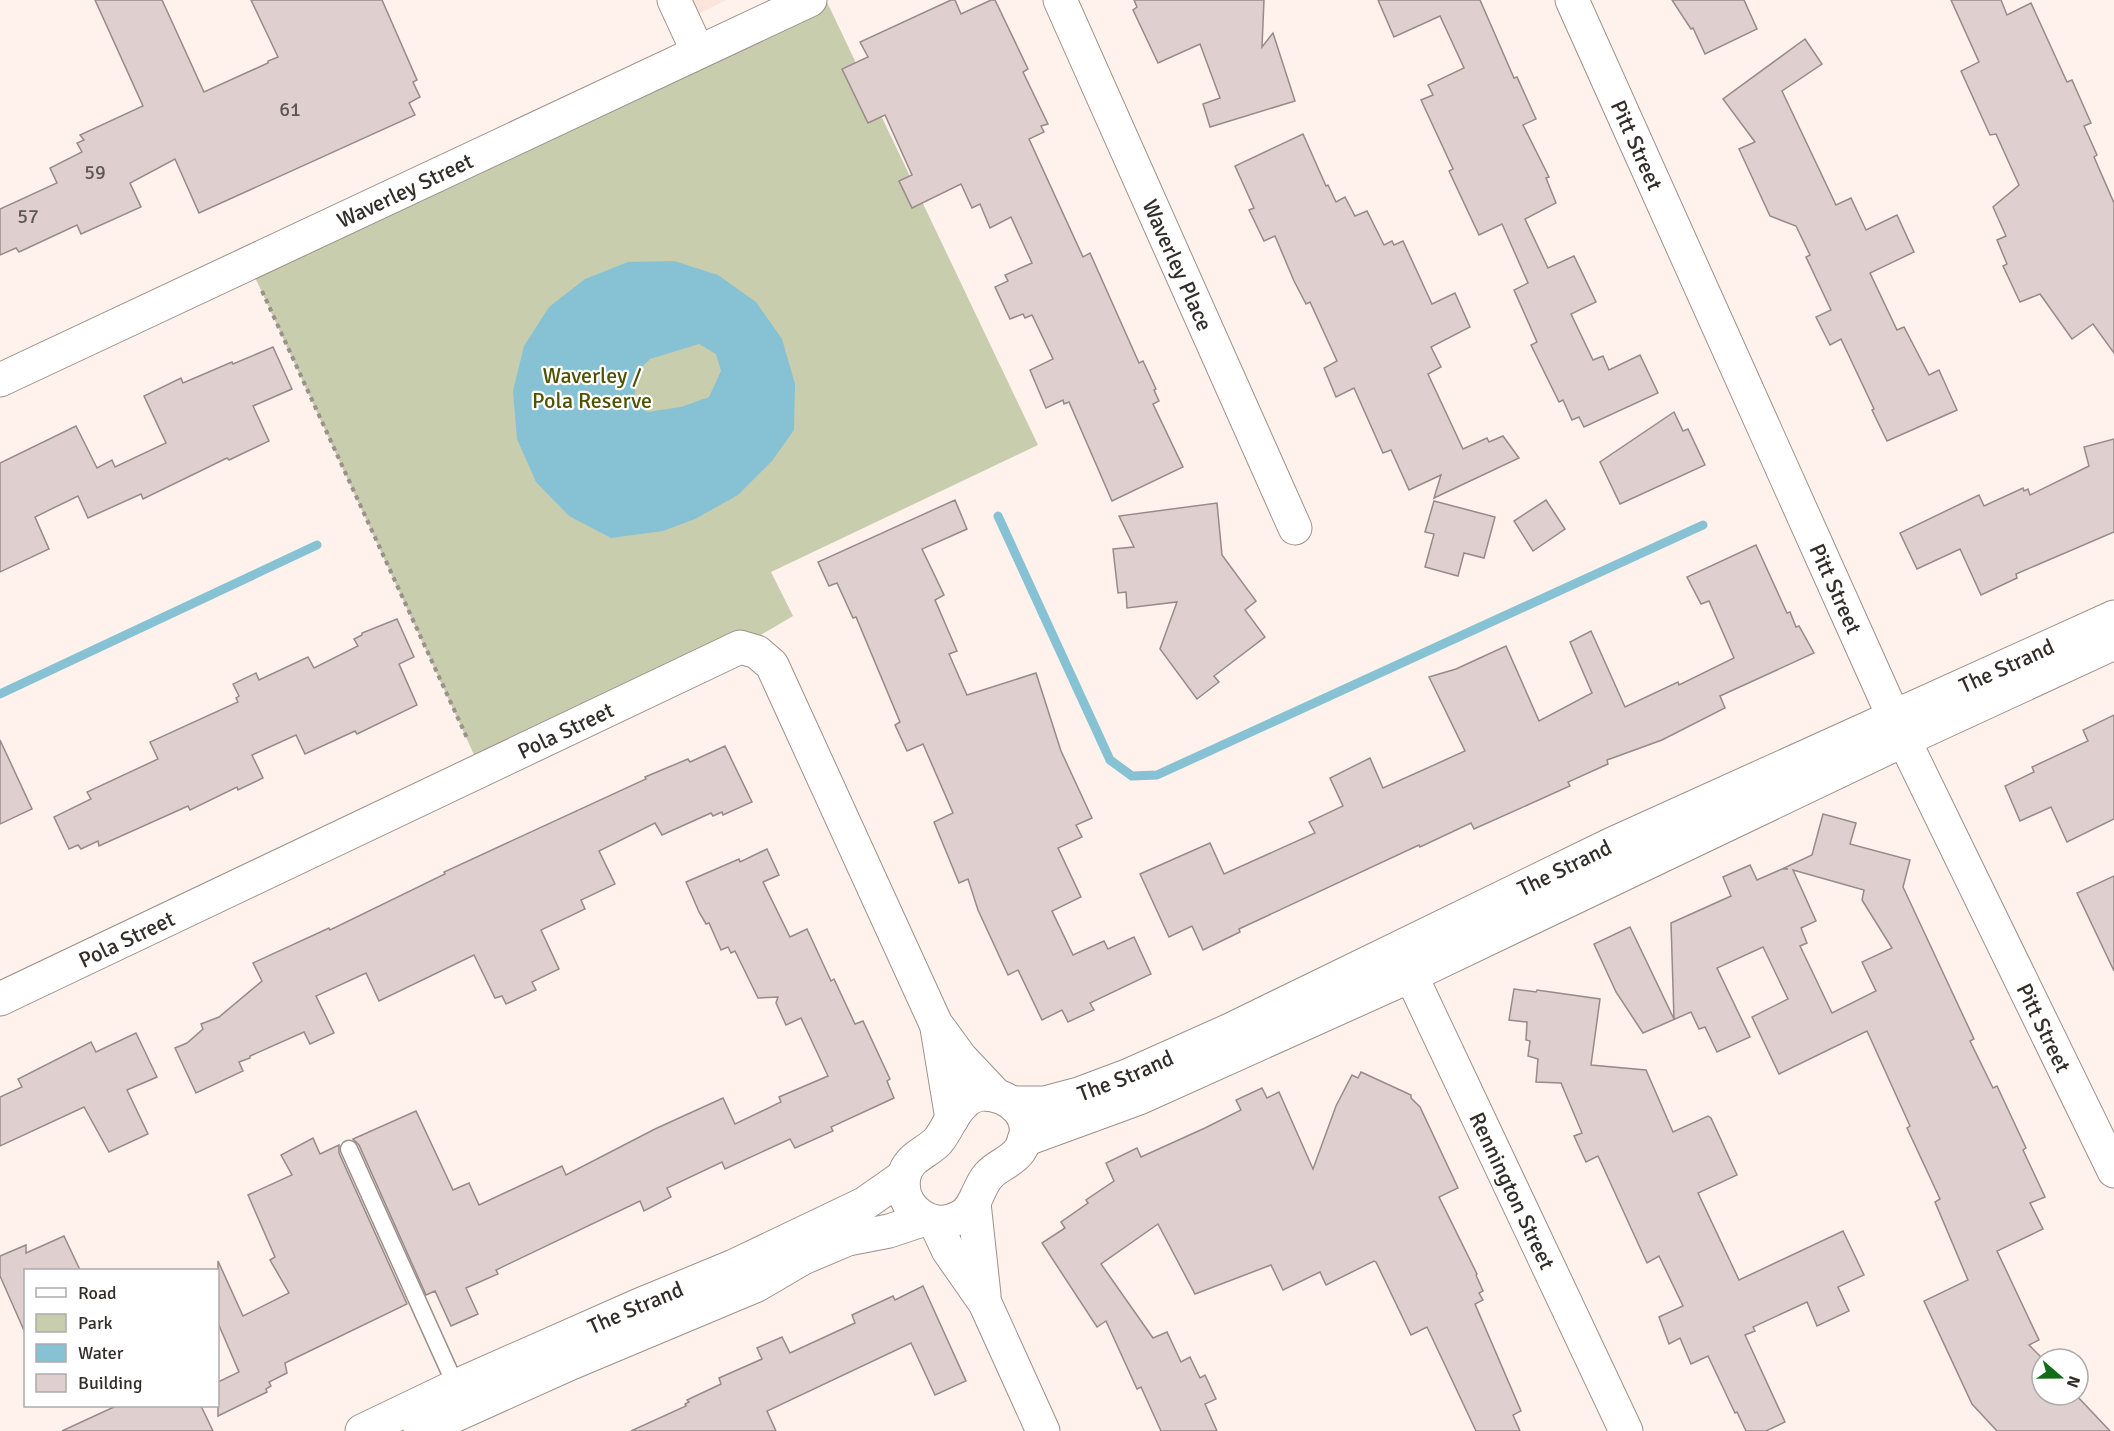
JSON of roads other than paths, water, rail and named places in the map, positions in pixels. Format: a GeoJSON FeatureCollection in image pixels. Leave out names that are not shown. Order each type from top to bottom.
{"type":"FeatureCollection","features":[{"type":"Feature","properties":{"kind":"street"},"geometry":{"type":"LineString","coordinates":[[674,0],[698,52]]}},
{"type":"Feature","properties":{"kind":"street","name":"Waverley Street"},"geometry":{"type":"LineString","coordinates":[[0,380],[810,0]]}},
{"type":"Feature","properties":{"kind":"street","name":"Waverley Place"},"geometry":{"type":"LineString","coordinates":[[1060,0],[1295,528]]}},
{"type":"Feature","properties":{"kind":"street","name":"Pitt Street"},"geometry":{"type":"LineString","coordinates":[[1572,0],[1898,728],[2114,1171]]}},
{"type":"Feature","properties":{"kind":"street","name":"The Strand"},"geometry":{"type":"LineString","coordinates":[[1898,728],[2114,617]]}},
{"type":"Feature","properties":{"kind":"street","name":"The Strand"},"geometry":{"type":"LineString","coordinates":[[1024,1140],[1139,1098],[1404,962],[1610,845],[2114,643]]}},
{"type":"Feature","properties":{"kind":"street","name":"Pola Street"},"geometry":{"type":"LineString","coordinates":[[0,999],[741,647],[757,652],[771,665],[936,1024],[961,1058],[1023,1118],[1024,1140]]}},
{"type":"Feature","properties":{"kind":"street","name":"The Strand"},"geometry":{"type":"LineString","coordinates":[[362,1431],[456,1386],[734,1266],[864,1204],[904,1176],[911,1162],[937,1142],[966,1101],[980,1094],[1045,1103],[1079,1094],[1127,1076],[1230,1030],[1404,962]]}},
{"type":"Feature","properties":{"kind":"street","name":"Rennington Street"},"geometry":{"type":"LineString","coordinates":[[1404,962],[1626,1431]]}},
{"type":"Feature","properties":{"kind":"street","name":"Pola Street"},"geometry":{"type":"LineString","coordinates":[[936,1024],[952,1119]]}},
{"type":"Feature","properties":{"kind":"street"},"geometry":{"type":"LineString","coordinates":[[985,1303],[974,1203],[987,1178],[1011,1160],[1022,1148],[1024,1140]]}},
{"type":"Feature","properties":{"kind":"street"},"geometry":{"type":"LineString","coordinates":[[904,1176],[906,1199],[915,1212],[930,1221],[985,1303],[1043,1431]]}},
{"type":"Feature","properties":{"kind":"street","name":"The Strand"},"geometry":{"type":"LineString","coordinates":[[420,1431],[571,1363],[757,1285],[803,1258],[849,1239],[930,1221],[950,1222],[964,1215],[974,1203]]}},
{"type":"Feature","properties":{"kind":"lane"},"geometry":{"type":"LineString","coordinates":[[350,1149],[456,1386]]}},
{"type":"Feature","properties":{"kind":"water"},"geometry":{"type":"Polygon","coordinates":[[[674,261],[718,275],[756,302],[782,339],[795,384],[794,430],[772,461],[738,495],[695,519],[663,531],[611,538],[569,516],[536,482],[517,439],[513,391],[524,346],[549,307],[585,279],[628,262],[674,261]],[[699,344],[650,359],[637,372],[634,402],[647,412],[681,407],[709,397],[721,371],[716,354],[699,344]]]}},
{"type":"Feature","properties":{"kind":"waterway"},"geometry":{"type":"LineString","coordinates":[[998,516],[1110,760],[1132,776],[1157,775],[1703,525]]}},
{"type":"Feature","properties":{"kind":"waterway"},"geometry":{"type":"LineString","coordinates":[[0,694],[317,545]]}},
{"type":"Feature","properties":{"kind":"park label","name":"Waverley / Pola Reserve"},"geometry":{"type":"Point","coordinates":[592,388]}}]}
